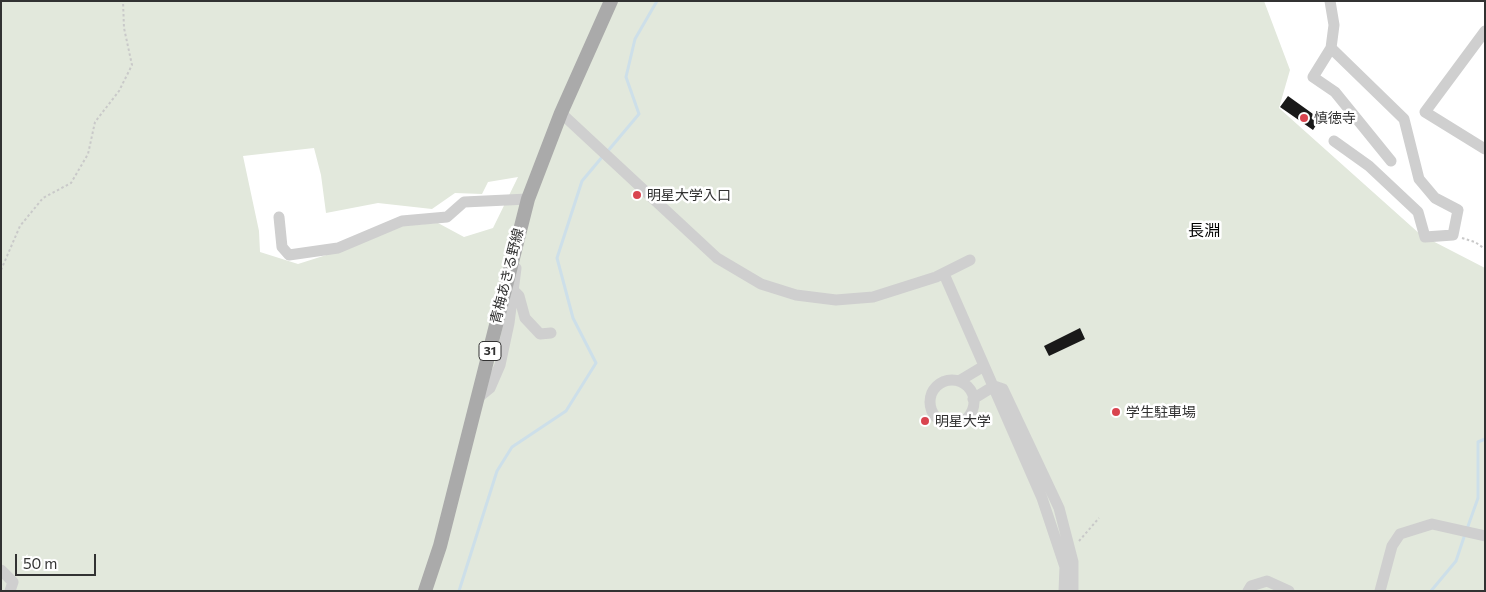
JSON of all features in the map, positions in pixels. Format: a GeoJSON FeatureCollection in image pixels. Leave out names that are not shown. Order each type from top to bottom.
{"type":"FeatureCollection","features":[{"type":"Feature","properties":{"kind":"main road","name":"青梅あきる野線"},"geometry":{"type":"LineString","coordinates":[[425,591],[440,546],[528,199],[561,113],[612,1]]}},
{"type":"Feature","properties":{"kind":"street"},"geometry":{"type":"LineString","coordinates":[[1330,1],[1334,25],[1331,48],[1314,77],[1335,92],[1391,161]]}},
{"type":"Feature","properties":{"kind":"street"},"geometry":{"type":"LineString","coordinates":[[1485,31],[1425,112],[1485,148]]}},
{"type":"Feature","properties":{"kind":"street"},"geometry":{"type":"LineString","coordinates":[[1331,48],[1404,119],[1418,178],[1435,198],[1458,210],[1453,235],[1425,237],[1418,212],[1369,166],[1334,141]]}},
{"type":"Feature","properties":{"kind":"street"},"geometry":{"type":"LineString","coordinates":[[561,113],[717,258],[761,284],[796,295],[836,300],[873,297],[944,274],[970,260]]}},
{"type":"Feature","properties":{"kind":"street"},"geometry":{"type":"LineString","coordinates":[[279,217],[282,247],[289,255],[338,248],[402,221],[447,217],[464,202],[528,199]]}},
{"type":"Feature","properties":{"kind":"street"},"geometry":{"type":"LineString","coordinates":[[478,397],[490,388],[500,365],[516,265],[512,257]]}},
{"type":"Feature","properties":{"kind":"street"},"geometry":{"type":"LineString","coordinates":[[944,274],[1042,498],[1065,567],[1064,591]]}},
{"type":"Feature","properties":{"kind":"street"},"geometry":{"type":"LineString","coordinates":[[513,290],[519,296],[526,318],[540,334],[551,333]]}},
{"type":"Feature","properties":{"kind":"street"},"geometry":{"type":"LineString","coordinates":[[959,381],[984,366]]}},
{"type":"Feature","properties":{"kind":"street"},"geometry":{"type":"LineString","coordinates":[[948,380],[959,381],[970,389],[973,399],[973,412],[965,421],[953,425],[942,422],[933,414],[930,401],[932,391],[948,380]]}},
{"type":"Feature","properties":{"kind":"street"},"geometry":{"type":"LineString","coordinates":[[973,399],[994,386]]}},
{"type":"Feature","properties":{"kind":"street"},"geometry":{"type":"LineString","coordinates":[[994,386],[1003,389],[1059,508],[1073,562],[1073,591]]}},
{"type":"Feature","properties":{"kind":"street"},"geometry":{"type":"LineString","coordinates":[[1380,591],[1392,546],[1400,534],[1432,524],[1485,536]]}},
{"type":"Feature","properties":{"kind":"street"},"geometry":{"type":"LineString","coordinates":[[1,570],[13,582],[10,591]]}},
{"type":"Feature","properties":{"kind":"street"},"geometry":{"type":"LineString","coordinates":[[1248,591],[1251,586],[1267,581],[1289,591]]}},
{"type":"Feature","properties":{"kind":"path"},"geometry":{"type":"LineString","coordinates":[[1,270],[20,226],[43,198],[71,182],[88,154],[95,122],[119,92],[132,65],[124,28],[123,1]]}},
{"type":"Feature","properties":{"kind":"path"},"geometry":{"type":"LineString","coordinates":[[1453,235],[1475,242],[1485,249]]}},
{"type":"Feature","properties":{"kind":"path"},"geometry":{"type":"LineString","coordinates":[[1078,542],[1098,518]]}},
{"type":"Feature","properties":{"kind":"shaded area"},"geometry":{"type":"Polygon","coordinates":[[[1,1],[1264,1],[1290,70],[1279,108],[1421,235],[1485,268],[1485,591],[1,591],[1,1]],[[314,148],[243,156],[259,231],[260,252],[298,264],[342,250],[386,227],[438,223],[464,237],[493,228],[518,177],[488,182],[482,194],[455,193],[432,209],[378,203],[326,213],[321,175],[314,148]]]}},
{"type":"Feature","properties":{"kind":"building"},"geometry":{"type":"Polygon","coordinates":[[[1288,96],[1320,119],[1313,130],[1280,107],[1288,96]]]}},
{"type":"Feature","properties":{"kind":"building"},"geometry":{"type":"Polygon","coordinates":[[[1080,328],[1085,339],[1049,356],[1044,346],[1080,328]]]}},
{"type":"Feature","properties":{"kind":"waterway"},"geometry":{"type":"LineString","coordinates":[[607,152],[639,114],[626,77],[635,39],[657,1]]}},
{"type":"Feature","properties":{"kind":"waterway"},"geometry":{"type":"LineString","coordinates":[[459,591],[497,471],[512,447],[566,411],[596,363],[573,318],[557,258],[582,181],[603,156]]}},
{"type":"Feature","properties":{"kind":"waterway"},"geometry":{"type":"LineString","coordinates":[[1467,529],[1478,498],[1478,442],[1485,439]]}},
{"type":"Feature","properties":{"kind":"waterway"},"geometry":{"type":"LineString","coordinates":[[1431,591],[1456,561],[1465,534]]}},
{"type":"Feature","properties":{"kind":"place","name":"慎徳寺"},"geometry":{"type":"Point","coordinates":[1304,118]}},
{"type":"Feature","properties":{"kind":"place","name":"明星大学入口"},"geometry":{"type":"Point","coordinates":[637,195]}},
{"type":"Feature","properties":{"kind":"place","name":"学生駐車場"},"geometry":{"type":"Point","coordinates":[1116,412]}},
{"type":"Feature","properties":{"kind":"place","name":"明星大学"},"geometry":{"type":"Point","coordinates":[925,421]}},
{"type":"Feature","properties":{"kind":"district","name":"長淵"},"geometry":{"type":"Point","coordinates":[1204,231]}}]}
